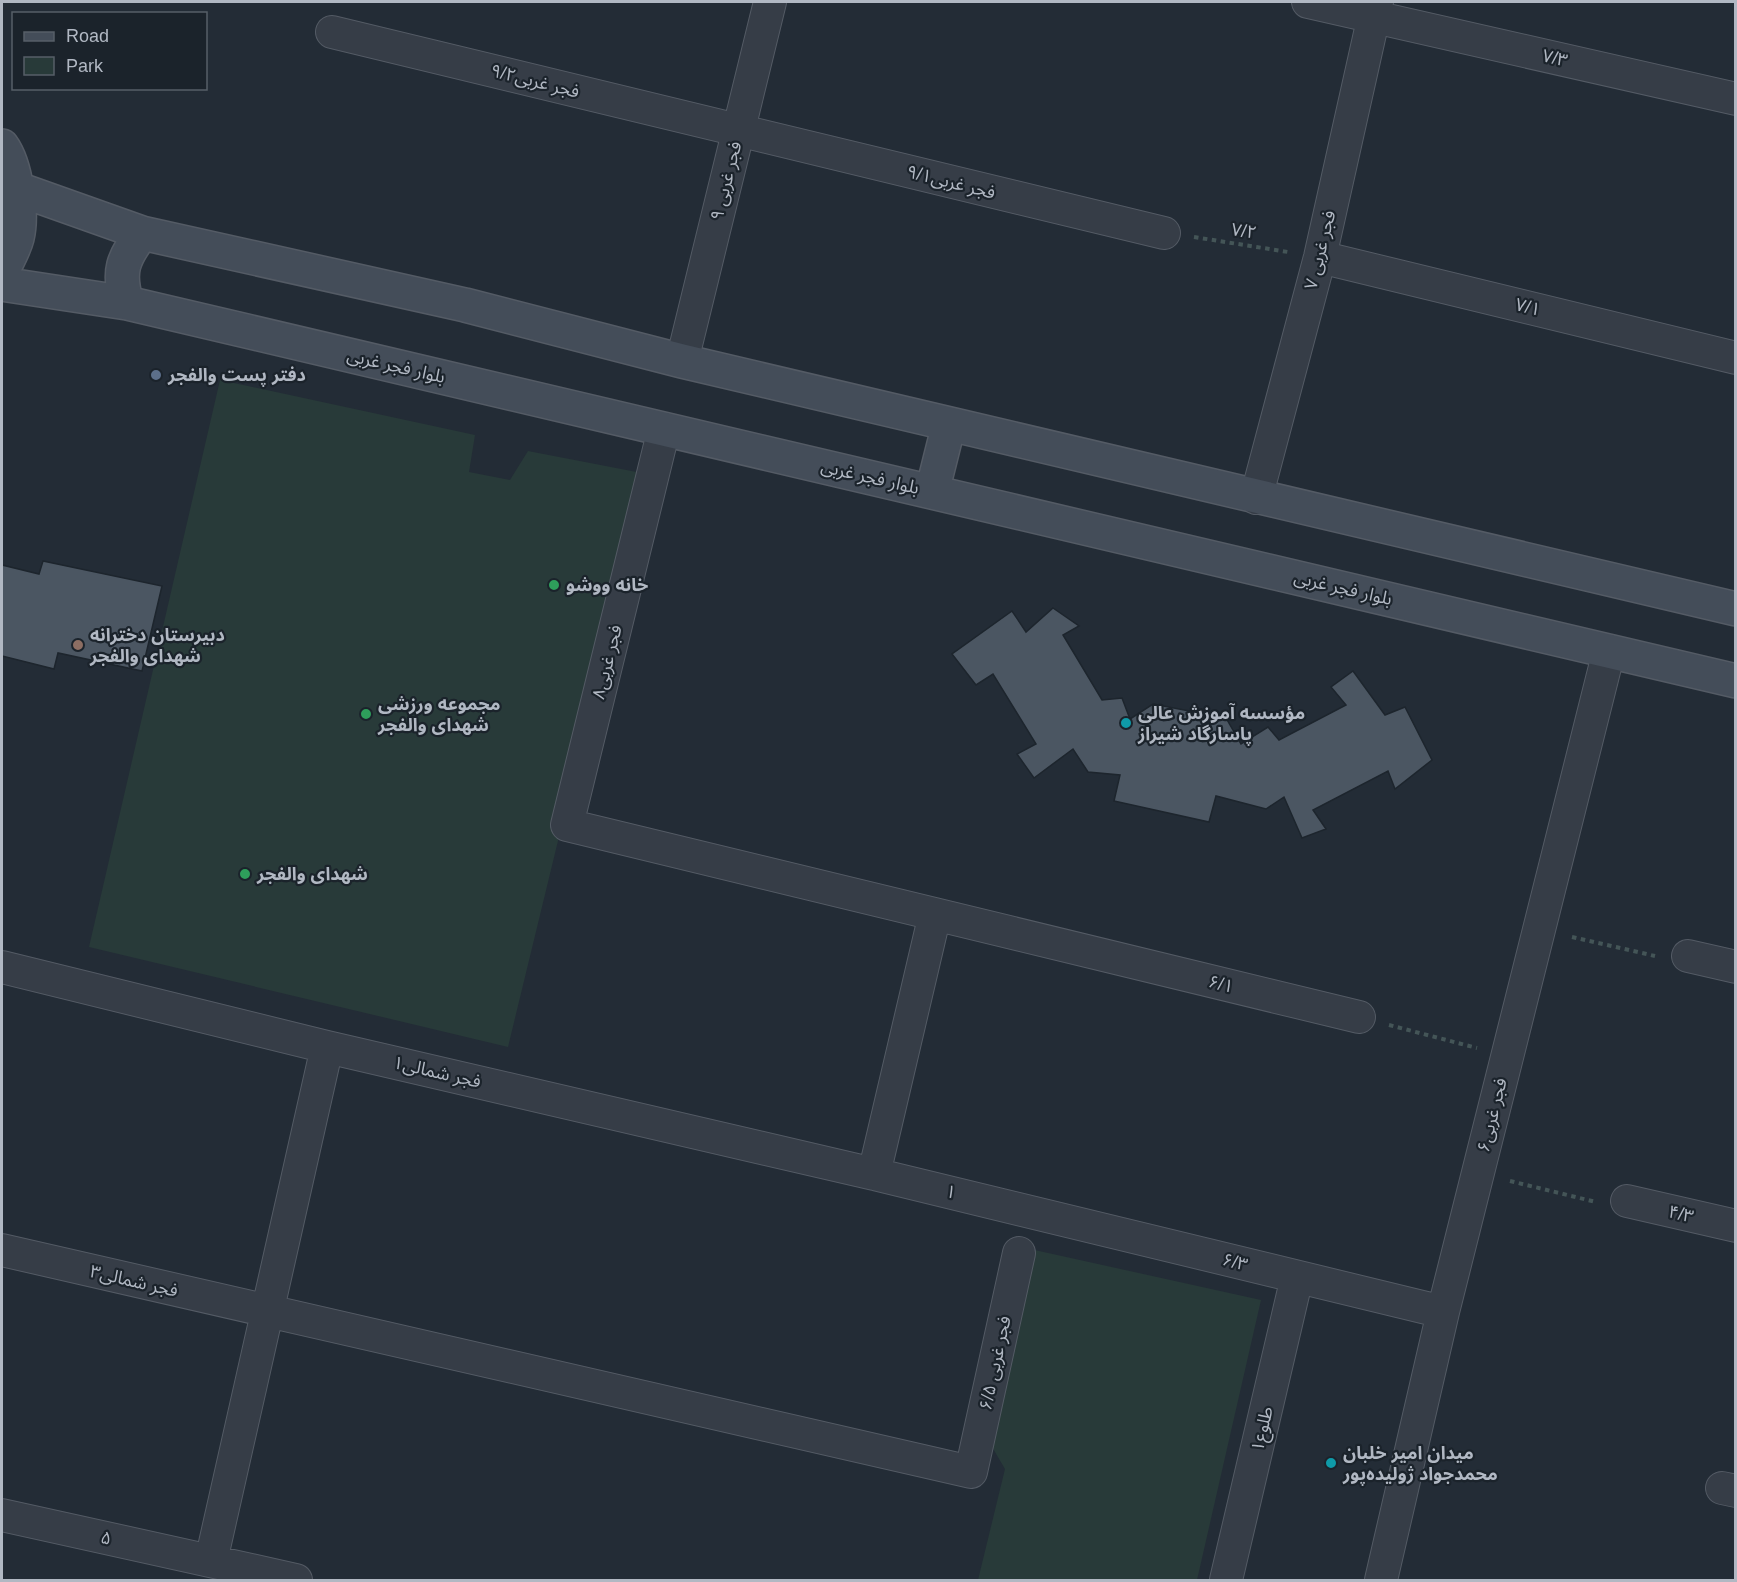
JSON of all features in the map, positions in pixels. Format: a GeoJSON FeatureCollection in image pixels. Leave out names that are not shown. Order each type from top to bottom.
{"type":"FeatureCollection","features":[{"type":"Feature","properties":{"kind":"main road"},"geometry":{"type":"LineString","coordinates":[[2,146],[18,189],[17,238],[2,273]]}},
{"type":"Feature","properties":{"kind":"main road"},"geometry":{"type":"LineString","coordinates":[[18,189],[142,233],[465,306],[682,361],[1256,498],[1736,609]]}},
{"type":"Feature","properties":{"kind":"main road"},"geometry":{"type":"LineString","coordinates":[[127,303],[123,291],[123,264],[129,250],[142,233]]}},
{"type":"Feature","properties":{"kind":"main road","name":"بلوار فجر غربی"},"geometry":{"type":"LineString","coordinates":[[2,284],[127,303],[1736,681]]}},
{"type":"Feature","properties":{"kind":"main road"},"geometry":{"type":"LineString","coordinates":[[932,492],[949,424]]}},
{"type":"Feature","properties":{"kind":"street","name":"۹ فجر غربی"},"geometry":{"type":"LineString","coordinates":[[682,361],[770,2]]}},
{"type":"Feature","properties":{"kind":"street","name":"۷/۳"},"geometry":{"type":"LineString","coordinates":[[1308,2],[1376,9],[1736,99]]}},
{"type":"Feature","properties":{"kind":"street","name":"۷ فجر غربی"},"geometry":{"type":"LineString","coordinates":[[1256,498],[1320,257],[1376,9]]}},
{"type":"Feature","properties":{"kind":"street","name":"فجر غربی۹/۲"},"geometry":{"type":"LineString","coordinates":[[332,32],[738,130]]}},
{"type":"Feature","properties":{"kind":"street","name":"فجر غربی۹/۱"},"geometry":{"type":"LineString","coordinates":[[738,130],[1164,233]]}},
{"type":"Feature","properties":{"kind":"street","name":"۷/۱"},"geometry":{"type":"LineString","coordinates":[[1320,257],[1736,358]]}},
{"type":"Feature","properties":{"kind":"street","name":"فجر غربی۸"},"geometry":{"type":"LineString","coordinates":[[567,825],[664,429]]}},
{"type":"Feature","properties":{"kind":"street","name":"فجر غربی۶"},"geometry":{"type":"LineString","coordinates":[[1382,1581],[1443,1312],[1609,651]]}},
{"type":"Feature","properties":{"kind":"street","name":"۶/۱"},"geometry":{"type":"LineString","coordinates":[[567,825],[1359,1017]]}},
{"type":"Feature","properties":{"kind":"street"},"geometry":{"type":"LineString","coordinates":[[874,1174],[935,914]]}},
{"type":"Feature","properties":{"kind":"street"},"geometry":{"type":"LineString","coordinates":[[1688,956],[1736,967]]}},
{"type":"Feature","properties":{"kind":"street","name":"فجر شمالی۱"},"geometry":{"type":"LineString","coordinates":[[2,966],[327,1047],[874,1174]]}},
{"type":"Feature","properties":{"kind":"street"},"geometry":{"type":"LineString","coordinates":[[211,1561],[327,1047]]}},
{"type":"Feature","properties":{"kind":"street","name":"۱"},"geometry":{"type":"LineString","coordinates":[[874,1174],[1027,1211]]}},
{"type":"Feature","properties":{"kind":"street","name":"۴/۳"},"geometry":{"type":"LineString","coordinates":[[1627,1201],[1736,1226]]}},
{"type":"Feature","properties":{"kind":"street","name":"۶/۳"},"geometry":{"type":"LineString","coordinates":[[1027,1211],[1443,1312]]}},
{"type":"Feature","properties":{"kind":"street","name":"فجر شمالی۳"},"geometry":{"type":"LineString","coordinates":[[2,1250],[971,1472]]}},
{"type":"Feature","properties":{"kind":"street","name":"۶/۵ فجر غربی"},"geometry":{"type":"LineString","coordinates":[[971,1472],[1019,1253]]}},
{"type":"Feature","properties":{"kind":"street","name":"طلوع۱"},"geometry":{"type":"LineString","coordinates":[[1226,1581],[1297,1278]]}},
{"type":"Feature","properties":{"kind":"street","name":"۵"},"geometry":{"type":"LineString","coordinates":[[2,1515],[296,1581]]}},
{"type":"Feature","properties":{"kind":"path","name":"۷/۲"},"geometry":{"type":"LineString","coordinates":[[1164,233],[1320,257]]}},
{"type":"Feature","properties":{"kind":"path"},"geometry":{"type":"LineString","coordinates":[[1539,929],[1686,963],[1688,956]]}},
{"type":"Feature","properties":{"kind":"path"},"geometry":{"type":"LineString","coordinates":[[1359,1017],[1507,1056]]}},
{"type":"Feature","properties":{"kind":"path"},"geometry":{"type":"LineString","coordinates":[[1478,1174],[1624,1209],[1627,1201]]}},
{"type":"Feature","properties":{"kind":"green space","name":"مجموعه ورزشی شهدای والفجر"},"geometry":{"type":"Polygon","coordinates":[[[220,380],[475,435],[469,472],[510,480],[528,451],[647,474],[508,1047],[89,947],[220,380]]]}},
{"type":"Feature","properties":{"kind":"green space"},"geometry":{"type":"Polygon","coordinates":[[[1030,1249],[1261,1300],[1197,1580],[978,1580],[1005,1469],[988,1440],[1030,1249]]]}},
{"type":"Feature","properties":{"kind":"building"},"geometry":{"type":"Polygon","coordinates":[[[43,561],[162,586],[142,671],[58,653],[54,669],[2,656],[2,565],[39,574],[43,561]]]}},
{"type":"Feature","properties":{"kind":"building","name":"مؤسسه آموزش عالی پاسارگاد شیراز"},"geometry":{"type":"Polygon","coordinates":[[[1053,608],[1079,626],[1063,635],[1102,700],[1122,698],[1130,719],[1153,704],[1226,718],[1241,744],[1268,727],[1279,740],[1346,705],[1331,687],[1353,671],[1385,715],[1405,707],[1432,760],[1395,789],[1388,771],[1313,810],[1326,829],[1302,838],[1284,797],[1266,809],[1216,796],[1209,822],[1114,801],[1120,775],[1088,772],[1073,749],[1034,778],[1017,754],[1036,744],[993,674],[976,685],[952,654],[1012,611],[1026,632],[1053,608]]]}},
{"type":"Feature","properties":{"kind":"place","name":"دفتر پست والفجر"},"geometry":{"type":"Point","coordinates":[156,375]}},
{"type":"Feature","properties":{"kind":"place","name":"خانه ووشو"},"geometry":{"type":"Point","coordinates":[554,585]}},
{"type":"Feature","properties":{"kind":"place","name":"دبیرستان دخترانه شهدای والفجر"},"geometry":{"type":"Point","coordinates":[78,645]}},
{"type":"Feature","properties":{"kind":"place","name":"مجموعه ورزشی شهدای والفجر"},"geometry":{"type":"Point","coordinates":[366,714]}},
{"type":"Feature","properties":{"kind":"place","name":"مؤسسه آموزش عالی پاسارگاد شیراز"},"geometry":{"type":"Point","coordinates":[1126,723]}},
{"type":"Feature","properties":{"kind":"place","name":"شهدای والفجر"},"geometry":{"type":"Point","coordinates":[245,874]}},
{"type":"Feature","properties":{"kind":"place","name":"میدان امیر خلبان محمد‌جواد ژولیده‌پور"},"geometry":{"type":"Point","coordinates":[1331,1463]}}]}
